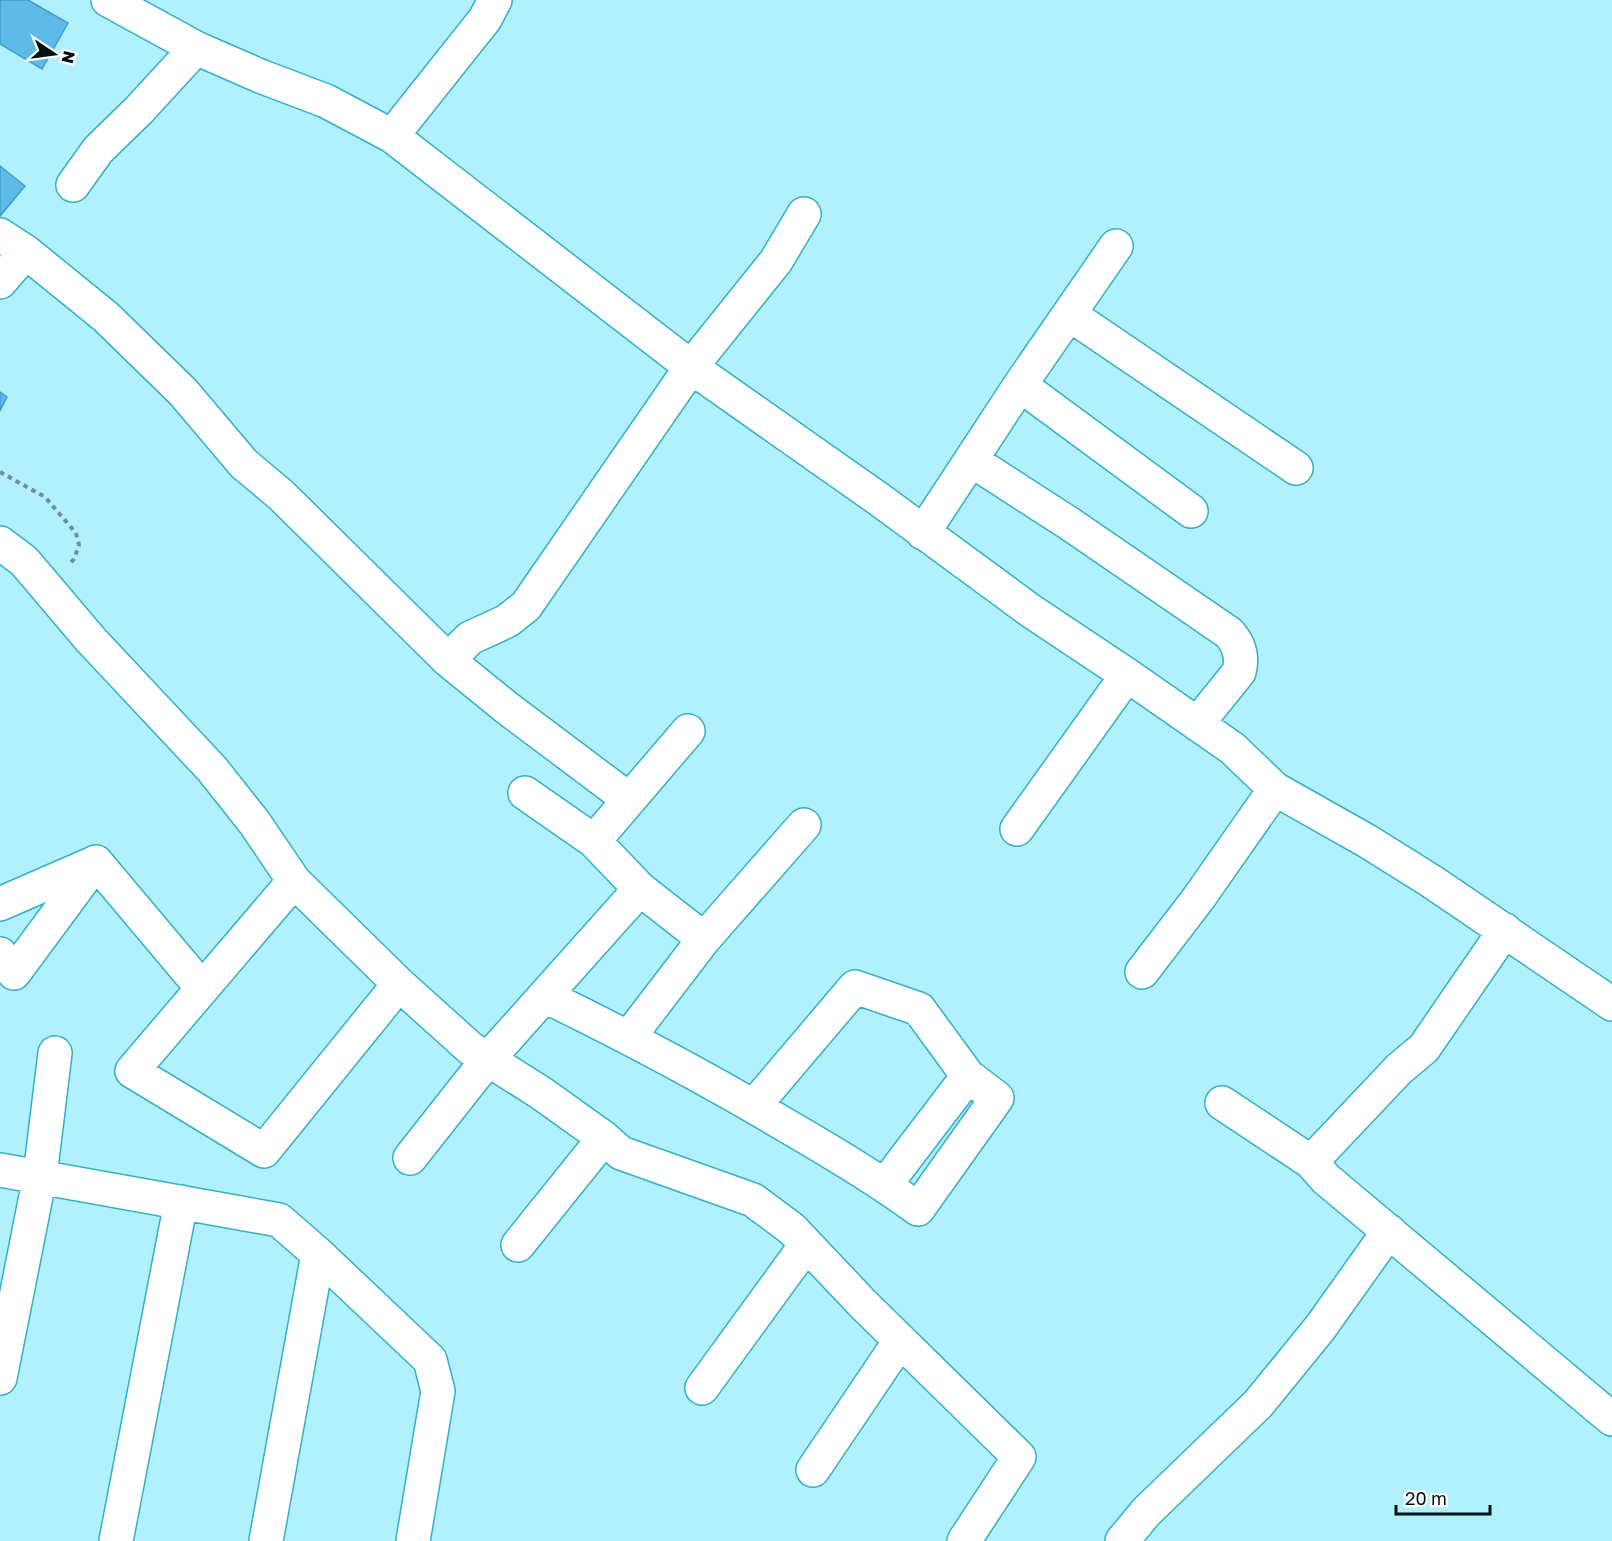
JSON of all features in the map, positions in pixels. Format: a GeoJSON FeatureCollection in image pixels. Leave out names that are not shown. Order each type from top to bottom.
{"type":"FeatureCollection","features":[{"type":"Feature","properties":{"kind":"street"},"geometry":{"type":"LineString","coordinates":[[108,0],[196,48],[260,76],[326,100],[392,136],[691,367],[1030,611],[1232,748],[1275,789],[1367,841],[1612,1004]]}},
{"type":"Feature","properties":{"kind":"street"},"geometry":{"type":"LineString","coordinates":[[392,136],[485,19],[495,0]]}},
{"type":"Feature","properties":{"kind":"street"},"geometry":{"type":"LineString","coordinates":[[73,185],[98,150],[139,110],[196,48]]}},
{"type":"Feature","properties":{"kind":"street"},"geometry":{"type":"LineString","coordinates":[[448,660],[470,638],[507,621],[526,606],[691,367],[776,261],[804,214]]}},
{"type":"Feature","properties":{"kind":"street"},"geometry":{"type":"LineString","coordinates":[[0,282],[13,244],[106,317],[183,392],[244,464],[281,495],[448,660],[507,708],[620,792]]}},
{"type":"Feature","properties":{"kind":"street"},"geometry":{"type":"LineString","coordinates":[[923,533],[1020,385],[1116,246]]}},
{"type":"Feature","properties":{"kind":"street"},"geometry":{"type":"LineString","coordinates":[[1069,314],[1296,468]]}},
{"type":"Feature","properties":{"kind":"street"},"geometry":{"type":"LineString","coordinates":[[1020,385],[1191,511]]}},
{"type":"Feature","properties":{"kind":"street"},"geometry":{"type":"LineString","coordinates":[[971,460],[1107,549],[1229,633],[1236,641],[1242,663],[1239,672],[1197,724]]}},
{"type":"Feature","properties":{"kind":"street"},"geometry":{"type":"LineString","coordinates":[[0,543],[24,561],[91,640],[212,769],[254,822],[294,880],[399,984],[470,1048],[541,1093],[621,1153],[753,1200],[792,1229],[900,1341],[1018,1457],[964,1541]]}},
{"type":"Feature","properties":{"kind":"street"},"geometry":{"type":"LineString","coordinates":[[1017,829],[1127,675]]}},
{"type":"Feature","properties":{"kind":"street"},"geometry":{"type":"LineString","coordinates":[[594,841],[688,731]]}},
{"type":"Feature","properties":{"kind":"street"},"geometry":{"type":"LineString","coordinates":[[1142,972],[1198,899],[1275,789]]}},
{"type":"Feature","properties":{"kind":"street"},"geometry":{"type":"LineString","coordinates":[[525,793],[594,841],[639,890],[704,939]]}},
{"type":"Feature","properties":{"kind":"street"},"geometry":{"type":"LineString","coordinates":[[629,1037],[704,939],[804,825]]}},
{"type":"Feature","properties":{"kind":"street"},"geometry":{"type":"LineString","coordinates":[[96,862],[202,988]]}},
{"type":"Feature","properties":{"kind":"street"},"geometry":{"type":"LineString","coordinates":[[0,904],[96,862]]}},
{"type":"Feature","properties":{"kind":"street"},"geometry":{"type":"LineString","coordinates":[[0,954],[15,973],[96,862]]}},
{"type":"Feature","properties":{"kind":"street"},"geometry":{"type":"LineString","coordinates":[[294,880],[132,1071],[264,1150],[399,984]]}},
{"type":"Feature","properties":{"kind":"street"},"geometry":{"type":"LineString","coordinates":[[410,1158],[488,1059],[639,890]]}},
{"type":"Feature","properties":{"kind":"street"},"geometry":{"type":"LineString","coordinates":[[1311,1162],[1399,1069],[1424,1048],[1504,930]]}},
{"type":"Feature","properties":{"kind":"street"},"geometry":{"type":"LineString","coordinates":[[545,996],[629,1037],[754,1106],[885,1185],[918,1209],[997,1098],[968,1076],[919,1009],[855,987],[754,1106]]}},
{"type":"Feature","properties":{"kind":"street"},"geometry":{"type":"LineString","coordinates":[[0,1378],[40,1176],[55,1053]]}},
{"type":"Feature","properties":{"kind":"street"},"geometry":{"type":"LineString","coordinates":[[1222,1104],[1311,1162],[1326,1179],[1612,1419]]}},
{"type":"Feature","properties":{"kind":"street"},"geometry":{"type":"LineString","coordinates":[[518,1245],[604,1138]]}},
{"type":"Feature","properties":{"kind":"street"},"geometry":{"type":"LineString","coordinates":[[0,1170],[279,1220],[318,1254],[430,1360],[438,1391],[413,1541]]}},
{"type":"Feature","properties":{"kind":"street"},"geometry":{"type":"LineString","coordinates":[[116,1541],[181,1202]]}},
{"type":"Feature","properties":{"kind":"street"},"geometry":{"type":"LineString","coordinates":[[1122,1541],[1146,1512],[1258,1404],[1320,1328],[1389,1231]]}},
{"type":"Feature","properties":{"kind":"street"},"geometry":{"type":"LineString","coordinates":[[702,1388],[806,1245]]}},
{"type":"Feature","properties":{"kind":"street"},"geometry":{"type":"LineString","coordinates":[[266,1541],[318,1254]]}},
{"type":"Feature","properties":{"kind":"street"},"geometry":{"type":"LineString","coordinates":[[813,1470],[900,1341]]}},
{"type":"Feature","properties":{"kind":"path"},"geometry":{"type":"LineString","coordinates":[[0,471],[45,497],[76,534],[80,545],[74,560],[66,568]]}},
{"type":"Feature","properties":{"kind":"building"},"geometry":{"type":"Polygon","coordinates":[[[0,0],[28,0],[68,23],[42,69],[0,44],[0,0]]]}},
{"type":"Feature","properties":{"kind":"building"},"geometry":{"type":"Polygon","coordinates":[[[0,166],[25,186],[0,216],[0,166]]]}},
{"type":"Feature","properties":{"kind":"building"},"geometry":{"type":"Polygon","coordinates":[[[0,392],[7,397],[0,411],[0,392]]]}}]}
